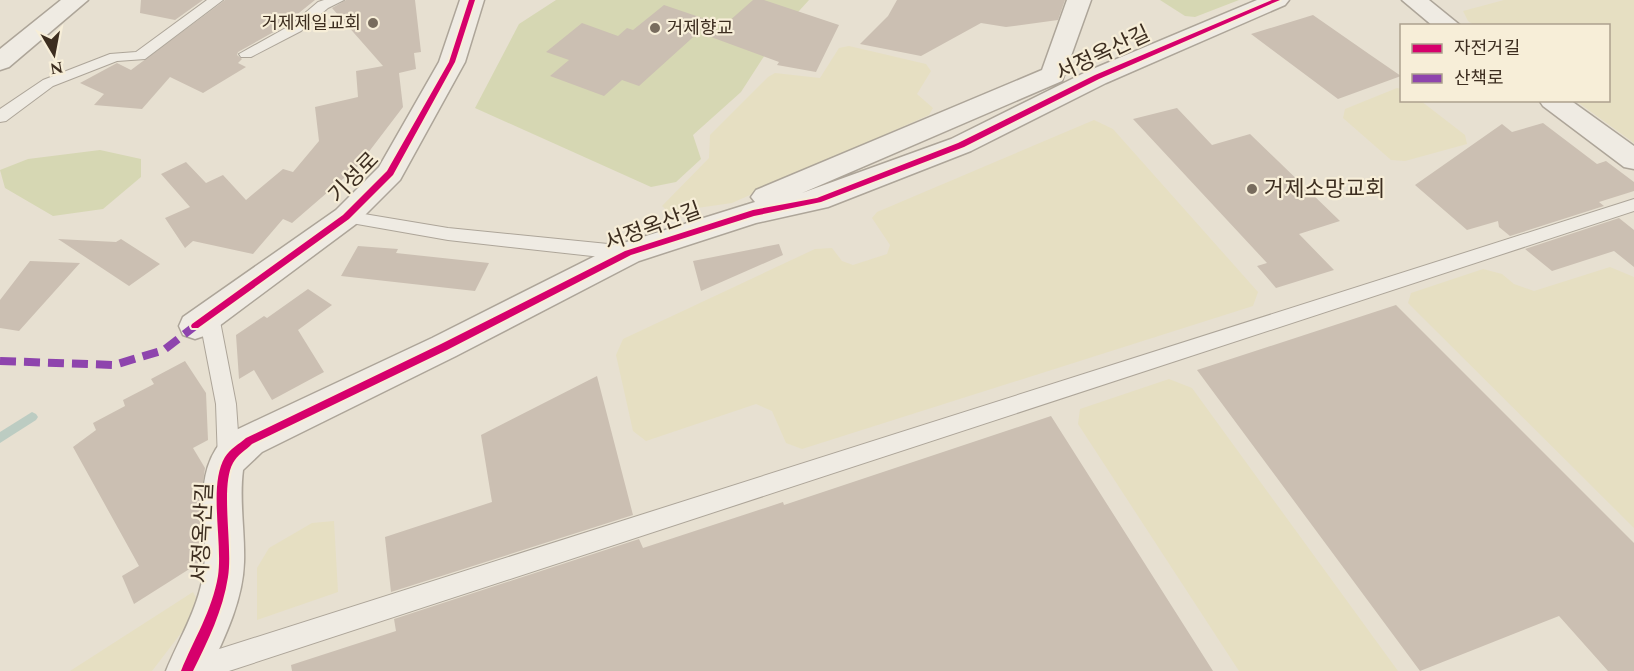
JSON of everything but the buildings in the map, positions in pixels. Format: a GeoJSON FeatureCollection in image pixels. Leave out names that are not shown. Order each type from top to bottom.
{"type":"FeatureCollection","features":[{"type":"Feature","properties":{"kind":"street"},"geometry":{"type":"LineString","coordinates":[[0,62],[76,0]]}},
{"type":"Feature","properties":{"kind":"street","name":"기성로"},"geometry":{"type":"LineString","coordinates":[[202,321],[346,217],[390,173],[452,62],[472,0]]}},
{"type":"Feature","properties":{"kind":"street"},"geometry":{"type":"LineString","coordinates":[[753,213],[757,201],[1053,75],[1079,0]]}},
{"type":"Feature","properties":{"kind":"street","name":"서정옥산길"},"geometry":{"type":"LineString","coordinates":[[189,671],[215,614],[224,573],[226,534],[223,482],[229,461],[249,441],[444,347],[628,253],[753,213],[818,201],[961,145],[1097,77],[1276,0]]}},
{"type":"Feature","properties":{"kind":"street"},"geometry":{"type":"LineString","coordinates":[[1414,0],[1446,24]]}},
{"type":"Feature","properties":{"kind":"street"},"geometry":{"type":"LineString","coordinates":[[1555,102],[1634,160]]}},
{"type":"Feature","properties":{"kind":"lane"},"geometry":{"type":"LineString","coordinates":[[0,117],[48,83],[116,57],[140,56],[216,0]]}},
{"type":"Feature","properties":{"kind":"lane"},"geometry":{"type":"LineString","coordinates":[[246,54],[296,28],[323,5],[337,0]]}},
{"type":"Feature","properties":{"kind":"lane"},"geometry":{"type":"LineString","coordinates":[[189,671],[1634,205]]}},
{"type":"Feature","properties":{"kind":"lane"},"geometry":{"type":"LineString","coordinates":[[346,217],[448,234],[628,253]]}},
{"type":"Feature","properties":{"kind":"lane"},"geometry":{"type":"LineString","coordinates":[[202,321],[225,404],[229,461]]}},
{"type":"Feature","properties":{"kind":"shaded area"},"geometry":{"type":"Polygon","coordinates":[[[1504,0],[1634,0],[1634,143],[1577,102],[1610,102],[1610,24],[1472,24],[1468,21],[1463,11],[1504,0]]]}},
{"type":"Feature","properties":{"kind":"shaded area"},"geometry":{"type":"Polygon","coordinates":[[[849,46],[926,64],[931,71],[917,94],[933,108],[929,115],[732,203],[669,212],[662,206],[709,158],[710,135],[768,77],[775,73],[820,78],[839,48],[849,46]]]}},
{"type":"Feature","properties":{"kind":"shaded area"},"geometry":{"type":"Polygon","coordinates":[[[1400,89],[1400,102],[1422,102],[1465,135],[1467,144],[1405,161],[1391,160],[1343,118],[1345,109],[1400,89]]]}},
{"type":"Feature","properties":{"kind":"shaded area"},"geometry":{"type":"Polygon","coordinates":[[[1094,120],[1113,129],[1258,292],[1253,306],[802,449],[786,443],[772,411],[756,404],[646,441],[633,431],[616,355],[623,339],[815,249],[832,248],[842,261],[853,265],[887,254],[890,245],[872,218],[877,212],[1094,120]]]}},
{"type":"Feature","properties":{"kind":"shaded area"},"geometry":{"type":"Polygon","coordinates":[[[1610,267],[1634,277],[1634,528],[1408,303],[1411,293],[1483,269],[1502,274],[1514,284],[1534,291],[1610,267]]]}},
{"type":"Feature","properties":{"kind":"shaded area"},"geometry":{"type":"Polygon","coordinates":[[[1169,379],[1192,388],[1398,671],[1239,671],[1078,424],[1080,409],[1169,379]]]}},
{"type":"Feature","properties":{"kind":"shaded area"},"geometry":{"type":"Polygon","coordinates":[[[334,521],[338,592],[257,620],[257,568],[269,548],[312,523],[334,521]]]}},
{"type":"Feature","properties":{"kind":"shaded area"},"geometry":{"type":"Polygon","coordinates":[[[193,592],[201,607],[152,671],[70,671],[193,592]]]}},
{"type":"Feature","properties":{"kind":"green space"},"geometry":{"type":"Polygon","coordinates":[[[556,0],[809,0],[779,33],[741,92],[693,135],[701,159],[676,182],[651,187],[475,108],[519,24],[556,0]]]}},
{"type":"Feature","properties":{"kind":"green space"},"geometry":{"type":"Polygon","coordinates":[[[1160,0],[1239,0],[1195,17],[1185,16],[1160,0]]]}},
{"type":"Feature","properties":{"kind":"green space"},"geometry":{"type":"Polygon","coordinates":[[[100,150],[141,159],[141,177],[103,209],[53,216],[5,188],[0,170],[28,159],[100,150]]]}},
{"type":"Feature","properties":{"kind":"waterway"},"geometry":{"type":"LineString","coordinates":[[0,438],[32,417]]}},
{"type":"Feature","properties":{"kind":"marked path"},"geometry":{"type":"LineString","coordinates":[[0,361],[114,365],[164,350],[195,326]]}},
{"type":"Feature","properties":{"kind":"cycle path"},"geometry":{"type":"LineString","coordinates":[[195,326],[346,217],[390,173],[452,62],[472,0]]}},
{"type":"Feature","properties":{"kind":"cycle path"},"geometry":{"type":"LineString","coordinates":[[187,671],[213,613],[223,576],[225,470],[231,457],[249,441],[444,347],[628,253],[753,213],[818,200],[961,145],[1097,77],[1277,0]]}},
{"type":"Feature","properties":{"kind":"place","name":"거제제일교회"},"geometry":{"type":"Point","coordinates":[373,23]}},
{"type":"Feature","properties":{"kind":"place","name":"거제향교"},"geometry":{"type":"Point","coordinates":[655,28]}},
{"type":"Feature","properties":{"kind":"place","name":"거제소망교회"},"geometry":{"type":"Point","coordinates":[1252,189]}}]}
